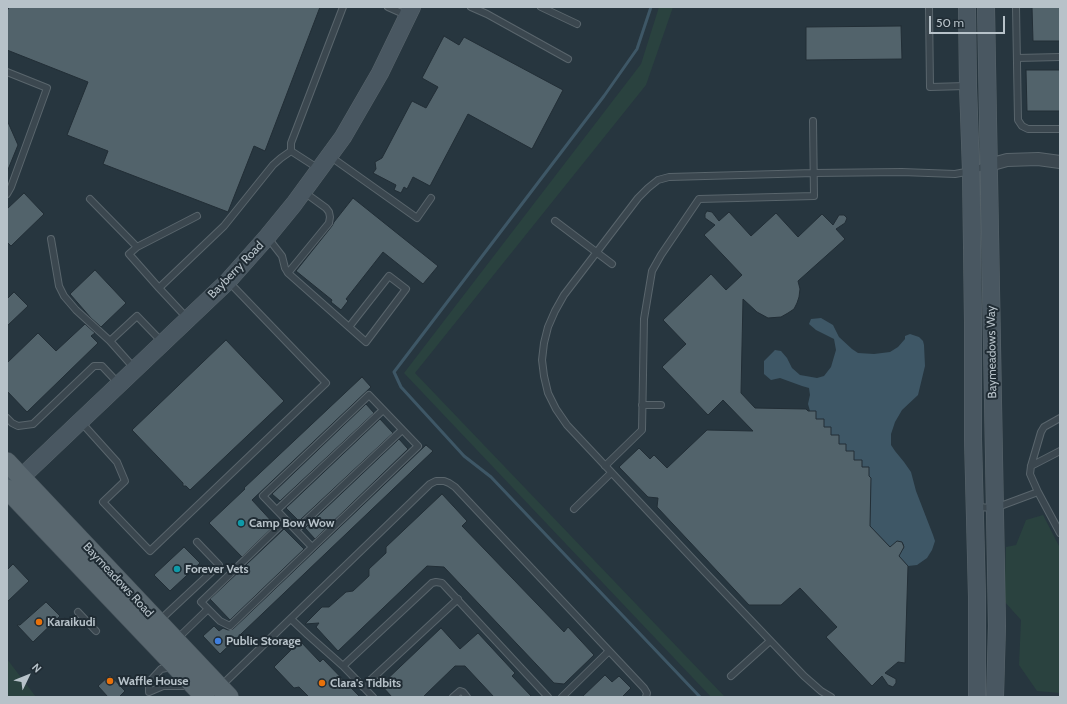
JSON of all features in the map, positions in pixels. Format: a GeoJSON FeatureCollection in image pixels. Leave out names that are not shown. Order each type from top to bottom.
{"type":"FeatureCollection","features":[{"type":"Feature","properties":{"kind":"main road","name":"Baymeadows Road"},"geometry":{"type":"LineString","coordinates":[[7,462],[176,640],[211,688]]}},
{"type":"Feature","properties":{"kind":"main road","name":"Baymeadows Road"},"geometry":{"type":"LineString","coordinates":[[7,491],[176,666],[211,688]]}},
{"type":"Feature","properties":{"kind":"street","name":"Baymeadows Way"},"geometry":{"type":"LineString","coordinates":[[967,7],[971,171],[977,697]]}},
{"type":"Feature","properties":{"kind":"street","name":"Baymeadows Way"},"geometry":{"type":"LineString","coordinates":[[986,7],[997,626],[995,697]]}},
{"type":"Feature","properties":{"kind":"street","name":"Bayberry Road"},"geometry":{"type":"LineString","coordinates":[[7,491],[228,281],[267,237],[304,191],[343,137],[380,72],[410,11]]}},
{"type":"Feature","properties":{"kind":"street"},"geometry":{"type":"LineString","coordinates":[[989,165],[1008,160],[1038,159],[1060,162]]}},
{"type":"Feature","properties":{"kind":"lane"},"geometry":{"type":"LineString","coordinates":[[291,151],[291,143],[343,7]]}},
{"type":"Feature","properties":{"kind":"lane"},"geometry":{"type":"LineString","coordinates":[[388,7],[410,11]]}},
{"type":"Feature","properties":{"kind":"lane"},"geometry":{"type":"LineString","coordinates":[[471,7],[487,14],[568,58]]}},
{"type":"Feature","properties":{"kind":"lane"},"geometry":{"type":"LineString","coordinates":[[541,7],[577,24]]}},
{"type":"Feature","properties":{"kind":"lane"},"geometry":{"type":"LineString","coordinates":[[929,7],[930,87],[968,86]]}},
{"type":"Feature","properties":{"kind":"lane"},"geometry":{"type":"LineString","coordinates":[[1016,7],[1017,116],[1020,124],[1028,129],[1060,129]]}},
{"type":"Feature","properties":{"kind":"lane"},"geometry":{"type":"LineString","coordinates":[[1016,58],[1060,57]]}},
{"type":"Feature","properties":{"kind":"lane"},"geometry":{"type":"LineString","coordinates":[[7,72],[46,88],[11,187],[7,194]]}},
{"type":"Feature","properties":{"kind":"lane"},"geometry":{"type":"LineString","coordinates":[[605,466],[642,430],[644,319],[652,271],[661,255],[700,199],[814,196],[813,121]]}},
{"type":"Feature","properties":{"kind":"lane"},"geometry":{"type":"LineString","coordinates":[[291,151],[325,162],[418,218],[431,198]]}},
{"type":"Feature","properties":{"kind":"lane"},"geometry":{"type":"LineString","coordinates":[[159,288],[224,226],[273,165],[291,151]]}},
{"type":"Feature","properties":{"kind":"lane"},"geometry":{"type":"LineString","coordinates":[[831,697],[809,681],[770,641],[567,425],[556,409],[548,393],[544,376],[542,360],[548,327],[564,295],[638,198],[658,180],[669,177],[814,173],[902,172],[955,174],[989,165]]}},
{"type":"Feature","properties":{"kind":"lane"},"geometry":{"type":"LineString","coordinates":[[288,273],[329,223],[330,217],[326,208],[304,191]]}},
{"type":"Feature","properties":{"kind":"lane"},"geometry":{"type":"LineString","coordinates":[[90,199],[137,247]]}},
{"type":"Feature","properties":{"kind":"lane"},"geometry":{"type":"LineString","coordinates":[[188,319],[129,254],[137,247],[197,216]]}},
{"type":"Feature","properties":{"kind":"lane"},"geometry":{"type":"LineString","coordinates":[[555,221],[612,264]]}},
{"type":"Feature","properties":{"kind":"lane"},"geometry":{"type":"LineString","coordinates":[[267,237],[282,256],[288,273],[349,327],[366,342],[406,289],[389,276],[349,327]]}},
{"type":"Feature","properties":{"kind":"lane"},"geometry":{"type":"LineString","coordinates":[[51,239],[60,286],[64,296],[76,310],[110,341],[136,369]]}},
{"type":"Feature","properties":{"kind":"lane"},"geometry":{"type":"LineString","coordinates":[[80,421],[117,462],[125,482],[103,502],[150,551],[326,383],[228,281]]}},
{"type":"Feature","properties":{"kind":"lane"},"geometry":{"type":"LineString","coordinates":[[110,341],[137,316],[163,343]]}},
{"type":"Feature","properties":{"kind":"lane"},"geometry":{"type":"LineString","coordinates":[[7,418],[18,426],[33,424],[94,366],[102,366],[119,384]]}},
{"type":"Feature","properties":{"kind":"lane"},"geometry":{"type":"LineString","coordinates":[[286,520],[201,602],[220,621],[230,626],[418,446],[369,395],[263,496],[312,547]]}},
{"type":"Feature","properties":{"kind":"lane"},"geometry":{"type":"LineString","coordinates":[[642,405],[661,405]]}},
{"type":"Feature","properties":{"kind":"lane"},"geometry":{"type":"LineString","coordinates":[[277,510],[383,410]]}},
{"type":"Feature","properties":{"kind":"lane"},"geometry":{"type":"LineString","coordinates":[[1060,418],[1044,427],[1041,432],[1030,474],[1060,533]]}},
{"type":"Feature","properties":{"kind":"lane"},"geometry":{"type":"LineString","coordinates":[[296,530],[402,430]]}},
{"type":"Feature","properties":{"kind":"lane"},"geometry":{"type":"LineString","coordinates":[[1031,466],[1060,451]]}},
{"type":"Feature","properties":{"kind":"lane"},"geometry":{"type":"LineString","coordinates":[[574,509],[611,473]]}},
{"type":"Feature","properties":{"kind":"lane"},"geometry":{"type":"LineString","coordinates":[[176,666],[161,669],[149,682],[149,692],[163,686],[211,688],[291,619],[430,484],[436,481],[444,481],[455,487],[644,688],[647,693],[646,697]]}},
{"type":"Feature","properties":{"kind":"lane"},"geometry":{"type":"LineString","coordinates":[[975,507],[995,508],[1038,492]]}},
{"type":"Feature","properties":{"kind":"lane"},"geometry":{"type":"LineString","coordinates":[[158,622],[219,565],[197,542]]}},
{"type":"Feature","properties":{"kind":"lane"},"geometry":{"type":"LineString","coordinates":[[343,666],[432,583],[436,582],[442,583],[548,697]]}},
{"type":"Feature","properties":{"kind":"lane"},"geometry":{"type":"LineString","coordinates":[[363,687],[458,600]]}},
{"type":"Feature","properties":{"kind":"lane"},"geometry":{"type":"LineString","coordinates":[[176,640],[208,609]]}},
{"type":"Feature","properties":{"kind":"lane"},"geometry":{"type":"LineString","coordinates":[[78,612],[96,630]]}},
{"type":"Feature","properties":{"kind":"lane"},"geometry":{"type":"LineString","coordinates":[[291,619],[308,636],[343,666],[373,697]]}},
{"type":"Feature","properties":{"kind":"lane"},"geometry":{"type":"LineString","coordinates":[[731,676],[770,641]]}},
{"type":"Feature","properties":{"kind":"lane"},"geometry":{"type":"LineString","coordinates":[[562,697],[609,651]]}},
{"type":"Feature","properties":{"kind":"lane"},"geometry":{"type":"LineString","coordinates":[[453,697],[458,692],[463,692],[467,697]]}},
{"type":"Feature","properties":{"kind":"green space"},"geometry":{"type":"Polygon","coordinates":[[[659,7],[673,7],[646,85],[415,373],[725,697],[711,697],[404,373],[641,64],[659,7]]]}},
{"type":"Feature","properties":{"kind":"green space"},"geometry":{"type":"Polygon","coordinates":[[[1043,515],[1060,548],[1060,693],[1037,691],[1019,665],[1021,620],[1004,601],[1006,547],[1016,545],[1026,520],[1043,515]]]}},
{"type":"Feature","properties":{"kind":"green space"},"geometry":{"type":"Polygon","coordinates":[[[7,659],[36,697],[7,697],[7,659]]]}},
{"type":"Feature","properties":{"kind":"water"},"geometry":{"type":"Polygon","coordinates":[[[821,318],[833,325],[839,337],[858,353],[874,354],[890,352],[898,347],[905,339],[905,336],[910,334],[919,337],[923,341],[925,366],[918,395],[902,410],[895,422],[891,434],[891,445],[911,472],[916,491],[935,541],[927,558],[917,565],[908,566],[896,553],[904,548],[902,542],[896,542],[892,549],[870,526],[871,479],[869,476],[869,468],[862,467],[862,460],[854,460],[846,451],[846,444],[839,444],[831,435],[831,428],[824,427],[816,419],[816,411],[810,411],[808,404],[810,395],[809,388],[780,378],[771,380],[764,374],[764,361],[775,350],[781,351],[787,358],[792,368],[800,375],[817,378],[824,376],[831,367],[836,350],[834,339],[816,330],[809,324],[811,319],[821,318]]]}},
{"type":"Feature","properties":{"kind":"building"},"geometry":{"type":"Polygon","coordinates":[[[9,7],[320,7],[265,151],[254,146],[228,212],[103,164],[108,151],[67,135],[88,82],[7,50],[7,11],[9,7]]]}},
{"type":"Feature","properties":{"kind":"building"},"geometry":{"type":"Polygon","coordinates":[[[1032,7],[1060,7],[1060,41],[1033,41],[1032,7]]]}},
{"type":"Feature","properties":{"kind":"building"},"geometry":{"type":"Polygon","coordinates":[[[901,26],[902,59],[806,60],[806,27],[901,26]]]}},
{"type":"Feature","properties":{"kind":"building"},"geometry":{"type":"Polygon","coordinates":[[[444,36],[459,45],[464,37],[563,90],[532,149],[468,114],[430,186],[413,177],[407,189],[404,187],[401,193],[394,190],[396,185],[373,173],[376,169],[375,162],[382,158],[412,101],[426,108],[438,87],[422,78],[444,36]]]}},
{"type":"Feature","properties":{"kind":"building"},"geometry":{"type":"Polygon","coordinates":[[[1026,70],[1060,70],[1060,111],[1027,111],[1026,70]]]}},
{"type":"Feature","properties":{"kind":"building"},"geometry":{"type":"Polygon","coordinates":[[[7,120],[18,145],[7,172],[7,120]]]}},
{"type":"Feature","properties":{"kind":"building"},"geometry":{"type":"Polygon","coordinates":[[[24,193],[44,214],[11,246],[7,242],[7,209],[24,193]]]}},
{"type":"Feature","properties":{"kind":"building"},"geometry":{"type":"Polygon","coordinates":[[[353,198],[438,266],[423,284],[383,252],[346,299],[348,301],[341,310],[331,302],[332,300],[296,271],[353,198]]]}},
{"type":"Feature","properties":{"kind":"building"},"geometry":{"type":"Polygon","coordinates":[[[707,211],[712,212],[719,221],[729,212],[751,236],[776,213],[798,237],[822,214],[833,225],[839,215],[844,215],[847,218],[845,223],[836,229],[845,239],[798,281],[800,289],[799,297],[794,309],[781,317],[768,318],[757,312],[743,299],[741,393],[755,408],[806,409],[808,411],[816,411],[816,419],[824,419],[824,427],[831,427],[831,435],[839,435],[839,444],[846,444],[846,451],[854,451],[854,460],[862,460],[862,467],[869,467],[869,476],[871,478],[870,526],[890,547],[897,541],[902,542],[904,547],[899,556],[908,566],[905,663],[898,662],[885,673],[896,679],[896,683],[893,687],[888,685],[882,676],[872,686],[826,637],[837,627],[800,588],[781,605],[749,605],[657,507],[658,498],[648,497],[619,467],[639,448],[650,459],[654,455],[667,468],[707,430],[753,431],[723,400],[708,415],[662,367],[686,344],[663,320],[711,274],[726,290],[742,275],[704,235],[715,225],[705,218],[707,211]]]}},
{"type":"Feature","properties":{"kind":"building"},"geometry":{"type":"Polygon","coordinates":[[[95,270],[126,303],[101,327],[70,294],[95,270]]]}},
{"type":"Feature","properties":{"kind":"building"},"geometry":{"type":"Polygon","coordinates":[[[14,292],[28,306],[7,326],[7,299],[14,292]]]}},
{"type":"Feature","properties":{"kind":"building"},"geometry":{"type":"Polygon","coordinates":[[[85,324],[95,333],[91,336],[98,343],[27,412],[7,391],[7,363],[38,333],[56,351],[85,324]]]}},
{"type":"Feature","properties":{"kind":"building"},"geometry":{"type":"Polygon","coordinates":[[[226,340],[284,401],[190,490],[186,486],[183,486],[183,483],[132,430],[226,340]]]}},
{"type":"Feature","properties":{"kind":"building"},"geometry":{"type":"Polygon","coordinates":[[[362,377],[371,387],[252,500],[275,525],[242,557],[209,523],[362,377]]]}},
{"type":"Feature","properties":{"kind":"building"},"geometry":{"type":"Polygon","coordinates":[[[366,404],[374,413],[280,501],[272,494],[366,404]]]}},
{"type":"Feature","properties":{"kind":"building"},"geometry":{"type":"Polygon","coordinates":[[[380,419],[393,433],[299,521],[286,508],[380,419]]]}},
{"type":"Feature","properties":{"kind":"building"},"geometry":{"type":"Polygon","coordinates":[[[399,439],[408,449],[315,539],[305,528],[399,439]]]}},
{"type":"Feature","properties":{"kind":"building"},"geometry":{"type":"Polygon","coordinates":[[[426,445],[433,451],[220,654],[203,636],[214,626],[219,631],[223,628],[228,630],[233,629],[426,445]]]}},
{"type":"Feature","properties":{"kind":"building"},"geometry":{"type":"Polygon","coordinates":[[[442,494],[467,521],[462,526],[564,632],[568,627],[594,655],[564,684],[554,683],[444,567],[427,566],[338,651],[316,627],[319,623],[305,624],[322,607],[329,607],[346,592],[353,591],[369,576],[369,569],[386,553],[386,547],[442,494]]]}},
{"type":"Feature","properties":{"kind":"building"},"geometry":{"type":"Polygon","coordinates":[[[284,529],[304,549],[230,620],[210,599],[284,529]]]}},
{"type":"Feature","properties":{"kind":"building","name":"Forever Vets"},"geometry":{"type":"Polygon","coordinates":[[[184,547],[200,563],[170,591],[154,575],[184,547]]]}},
{"type":"Feature","properties":{"kind":"building"},"geometry":{"type":"Polygon","coordinates":[[[13,564],[29,581],[7,602],[7,570],[13,564]]]}},
{"type":"Feature","properties":{"kind":"building","name":"Karaikudi"},"geometry":{"type":"Polygon","coordinates":[[[46,602],[60,616],[33,642],[17,625],[20,625],[46,602]]]}},
{"type":"Feature","properties":{"kind":"building"},"geometry":{"type":"Polygon","coordinates":[[[441,628],[460,649],[478,633],[515,673],[512,676],[532,697],[494,697],[465,666],[455,666],[423,697],[392,697],[381,685],[441,628]]]}},
{"type":"Feature","properties":{"kind":"building"},"geometry":{"type":"Polygon","coordinates":[[[300,641],[320,662],[323,659],[360,697],[309,697],[299,687],[294,688],[274,667],[300,641]]]}},
{"type":"Feature","properties":{"kind":"building","name":"Waffle House"},"geometry":{"type":"Polygon","coordinates":[[[110,675],[125,691],[119,697],[108,697],[98,686],[110,675]]]}},
{"type":"Feature","properties":{"kind":"building"},"geometry":{"type":"Polygon","coordinates":[[[605,675],[612,682],[619,676],[631,688],[622,697],[582,697],[605,675]]]}},
{"type":"Feature","properties":{"kind":"waterway"},"geometry":{"type":"LineString","coordinates":[[651,7],[637,49],[604,96],[394,372],[401,387],[464,456],[491,477],[700,697]]}},
{"type":"Feature","properties":{"kind":"place","name":"Camp Bow Wow"},"geometry":{"type":"Point","coordinates":[241,523]}},
{"type":"Feature","properties":{"kind":"place","name":"Forever Vets"},"geometry":{"type":"Point","coordinates":[177,569]}},
{"type":"Feature","properties":{"kind":"place","name":"Karaikudi"},"geometry":{"type":"Point","coordinates":[39,622]}},
{"type":"Feature","properties":{"kind":"place","name":"Public Storage"},"geometry":{"type":"Point","coordinates":[218,641]}},
{"type":"Feature","properties":{"kind":"place","name":"Waffle House"},"geometry":{"type":"Point","coordinates":[110,681]}},
{"type":"Feature","properties":{"kind":"place","name":"Clara's Tidbits"},"geometry":{"type":"Point","coordinates":[322,683]}}]}
